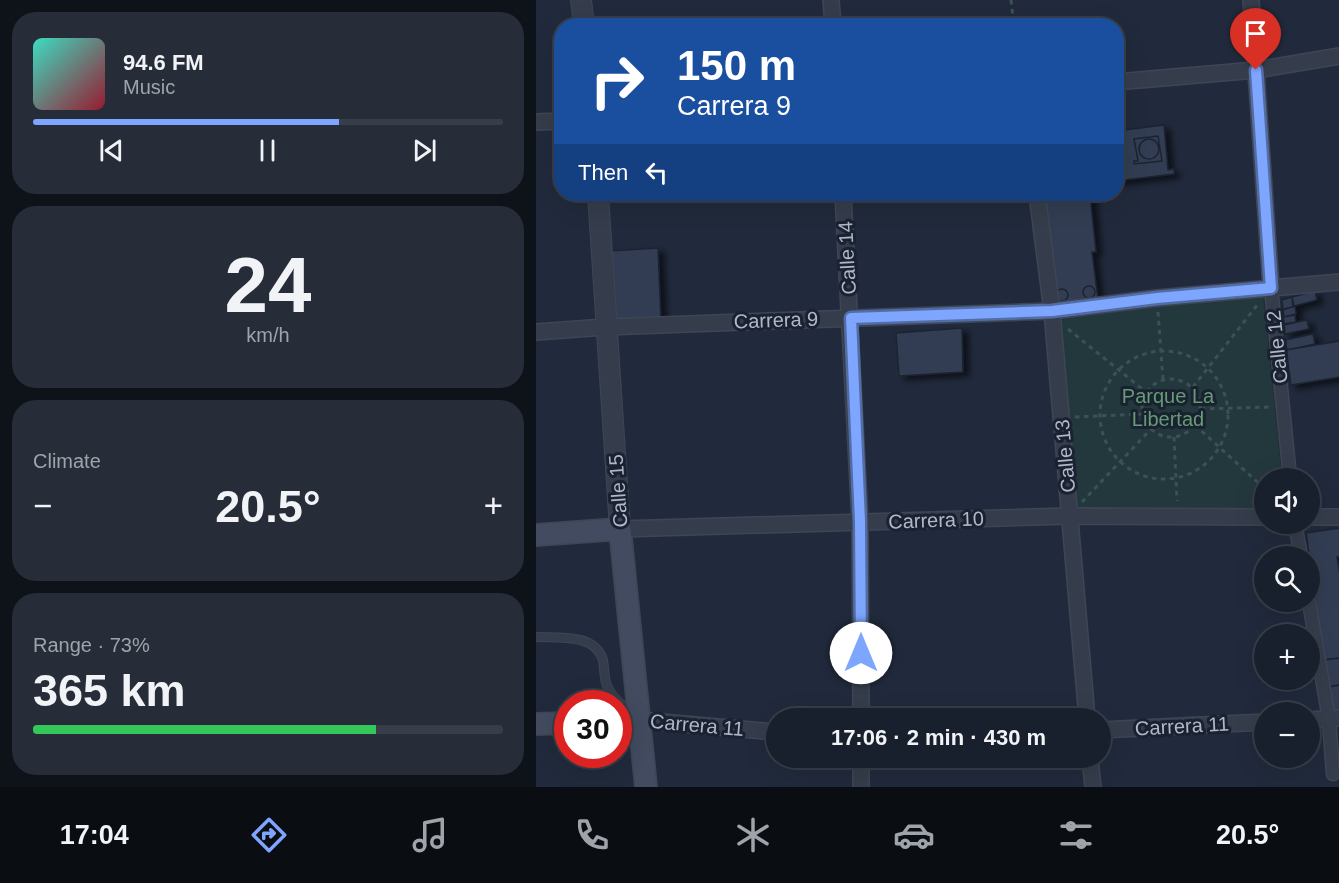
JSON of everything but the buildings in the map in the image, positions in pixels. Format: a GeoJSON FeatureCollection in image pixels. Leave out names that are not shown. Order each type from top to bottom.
{"type":"FeatureCollection","features":[{"type":"Feature","properties":{"kind":"main road","name":"Carrera 10"},"geometry":{"type":"LineString","coordinates":[[536,535],[620,529]]}},
{"type":"Feature","properties":{"kind":"main road","name":"Calle 15"},"geometry":{"type":"LineString","coordinates":[[620,529],[627,690]]}},
{"type":"Feature","properties":{"kind":"main road"},"geometry":{"type":"LineString","coordinates":[[536,724],[554,723]]}},
{"type":"Feature","properties":{"kind":"main road","name":"Calle 15"},"geometry":{"type":"LineString","coordinates":[[632,730],[643,757],[646,787]]}},
{"type":"Feature","properties":{"kind":"street"},"geometry":{"type":"LineString","coordinates":[[581,0],[583,18]]}},
{"type":"Feature","properties":{"kind":"street"},"geometry":{"type":"LineString","coordinates":[[831,0],[832,18]]}},
{"type":"Feature","properties":{"kind":"street","name":"Calle 12"},"geometry":{"type":"LineString","coordinates":[[1251,0],[1271,288],[1289,468]]}},
{"type":"Feature","properties":{"kind":"street"},"geometry":{"type":"LineString","coordinates":[[1124,81],[1256,70],[1340,56]]}},
{"type":"Feature","properties":{"kind":"street"},"geometry":{"type":"LineString","coordinates":[[536,122],[554,121]]}},
{"type":"Feature","properties":{"kind":"street","name":"Calle 15"},"geometry":{"type":"LineString","coordinates":[[598,201],[620,529]]}},
{"type":"Feature","properties":{"kind":"street","name":"Calle 14"},"geometry":{"type":"LineString","coordinates":[[844,201],[860,522],[861,708]]}},
{"type":"Feature","properties":{"kind":"street","name":"Calle 13"},"geometry":{"type":"LineString","coordinates":[[1038,201],[1053,314],[1086,708]]}},
{"type":"Feature","properties":{"kind":"street","name":"Carrera 9"},"geometry":{"type":"LineString","coordinates":[[536,332],[605,327],[851,318],[1053,314],[1157,298],[1340,282]]}},
{"type":"Feature","properties":{"kind":"street","name":"Carrera 10"},"geometry":{"type":"LineString","coordinates":[[620,529],[1070,516],[1254,517]]}},
{"type":"Feature","properties":{"kind":"street"},"geometry":{"type":"LineString","coordinates":[[1320,517],[1340,517]]}},
{"type":"Feature","properties":{"kind":"street"},"geometry":{"type":"LineString","coordinates":[[1311,612],[1334,718],[1333,774]]}},
{"type":"Feature","properties":{"kind":"street","name":"Carrera 11"},"geometry":{"type":"LineString","coordinates":[[632,720],[766,731]]}},
{"type":"Feature","properties":{"kind":"street","name":"Carrera 11"},"geometry":{"type":"LineString","coordinates":[[1111,729],[1254,723]]}},
{"type":"Feature","properties":{"kind":"street"},"geometry":{"type":"LineString","coordinates":[[861,768],[861,787]]}},
{"type":"Feature","properties":{"kind":"street"},"geometry":{"type":"LineString","coordinates":[[1091,768],[1093,787]]}},
{"type":"Feature","properties":{"kind":"lane"},"geometry":{"type":"LineString","coordinates":[[536,637],[583,640],[594,646],[603,659],[603,674],[610,690]]}},
{"type":"Feature","properties":{"kind":"path"},"geometry":{"type":"LineString","coordinates":[[1010,0],[1013,18]]}},
{"type":"Feature","properties":{"kind":"path"},"geometry":{"type":"LineString","coordinates":[[1193,387],[1271,288]]}},
{"type":"Feature","properties":{"kind":"path"},"geometry":{"type":"LineString","coordinates":[[1157,298],[1163,379]]}},
{"type":"Feature","properties":{"kind":"path"},"geometry":{"type":"LineString","coordinates":[[1053,314],[1146,392]]}},
{"type":"Feature","properties":{"kind":"path"},"geometry":{"type":"LineString","coordinates":[[1161,351],[1182,353],[1194,358],[1207,368],[1221,384],[1228,408],[1226,434],[1220,447],[1204,465],[1194,472],[1176,478],[1157,479],[1144,477],[1119,462],[1106,446],[1099,416],[1104,390],[1119,369],[1133,358],[1161,351]]}},
{"type":"Feature","properties":{"kind":"path"},"geometry":{"type":"LineString","coordinates":[[1163,379],[1179,379],[1193,387],[1201,409],[1190,431],[1174,437],[1166,437],[1151,429],[1142,414],[1146,392],[1163,379]]}},
{"type":"Feature","properties":{"kind":"path"},"geometry":{"type":"LineString","coordinates":[[1201,409],[1283,406]]}},
{"type":"Feature","properties":{"kind":"path"},"geometry":{"type":"LineString","coordinates":[[1061,418],[1142,414]]}},
{"type":"Feature","properties":{"kind":"path"},"geometry":{"type":"LineString","coordinates":[[1195,425],[1254,479]]}},
{"type":"Feature","properties":{"kind":"path"},"geometry":{"type":"LineString","coordinates":[[1070,516],[1151,429]]}},
{"type":"Feature","properties":{"kind":"path"},"geometry":{"type":"LineString","coordinates":[[1174,437],[1177,518]]}},
{"type":"Feature","properties":{"kind":"green space","name":"Parque La Libertad"},"geometry":{"type":"Polygon","coordinates":[[[1263,295],[1281,468],[1254,468],[1254,508],[1070,509],[1056,317],[1263,295]]]}},
{"type":"Feature","properties":{"kind":"route"},"geometry":{"type":"LineString","coordinates":[[861,653],[860,522],[851,318],[1052,311],[1157,298],[1271,288],[1256,70]]}}]}
